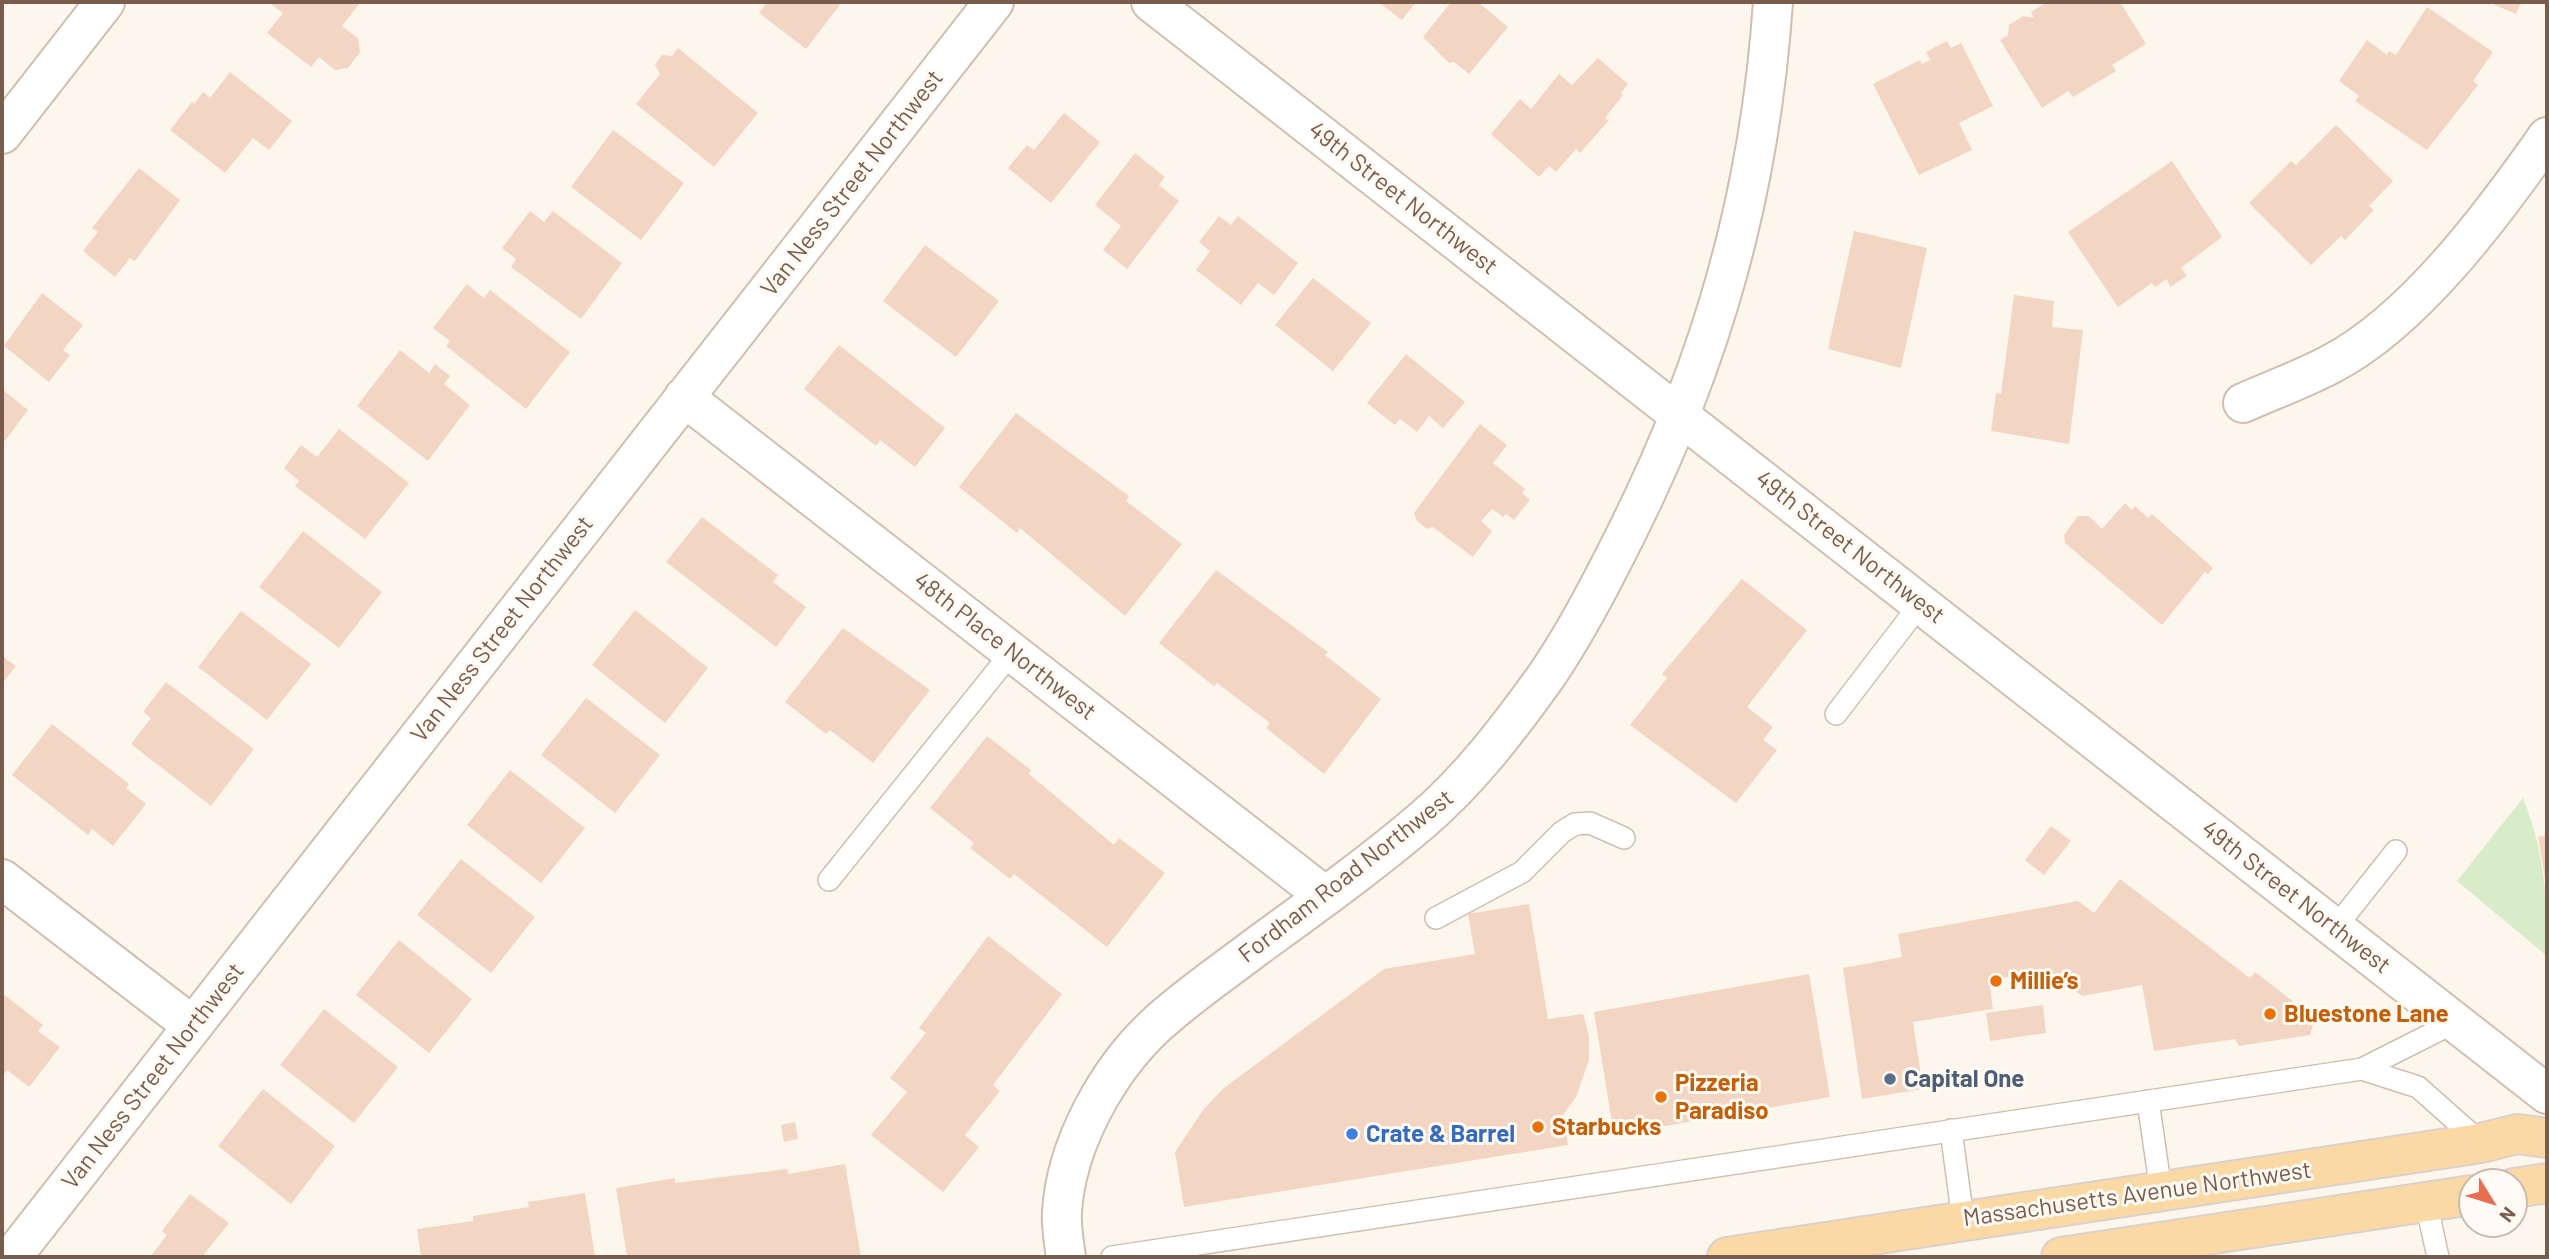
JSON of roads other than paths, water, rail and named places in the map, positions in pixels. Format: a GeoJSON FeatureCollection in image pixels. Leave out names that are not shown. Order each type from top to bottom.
{"type":"FeatureCollection","features":[{"type":"Feature","properties":{"kind":"main road","name":"Massachusetts Avenue Northwest"},"geometry":{"type":"LineString","coordinates":[[1727,1257],[2481,1143],[2516,1134],[2547,1138]]}},
{"type":"Feature","properties":{"kind":"main road"},"geometry":{"type":"LineString","coordinates":[[2528,1186],[2547,1183]]}},
{"type":"Feature","properties":{"kind":"main road","name":"Massachusetts Avenue Northwest"},"geometry":{"type":"LineString","coordinates":[[2061,1257],[2119,1253],[2458,1197]]}},
{"type":"Feature","properties":{"kind":"street"},"geometry":{"type":"LineString","coordinates":[[2,134],[105,2]]}},
{"type":"Feature","properties":{"kind":"street","name":"Van Ness Street Northwest"},"geometry":{"type":"LineString","coordinates":[[12,1257],[994,2]]}},
{"type":"Feature","properties":{"kind":"street","name":"49th Street Northwest"},"geometry":{"type":"LineString","coordinates":[[1151,2],[2547,1094]]}},
{"type":"Feature","properties":{"kind":"street","name":"Fordham Road Northwest"},"geometry":{"type":"LineString","coordinates":[[1066,1257],[1061,1213],[1072,1162],[1093,1113],[1120,1068],[1154,1028],[1174,1010],[1420,822],[1457,789],[1548,673],[1594,598],[1644,497],[1680,414],[1716,319],[1748,198],[1767,79],[1773,2]]}},
{"type":"Feature","properties":{"kind":"street"},"geometry":{"type":"LineString","coordinates":[[2243,403],[2332,364],[2383,330],[2462,250],[2547,137]]}},
{"type":"Feature","properties":{"kind":"street","name":"48th Place Northwest"},"geometry":{"type":"LineString","coordinates":[[684,397],[1325,896]]}},
{"type":"Feature","properties":{"kind":"street"},"geometry":{"type":"LineString","coordinates":[[2,878],[192,1026]]}},
{"type":"Feature","properties":{"kind":"lane"},"geometry":{"type":"LineString","coordinates":[[1836,714],[1921,603]]}},
{"type":"Feature","properties":{"kind":"lane"},"geometry":{"type":"LineString","coordinates":[[829,880],[1012,652]]}},
{"type":"Feature","properties":{"kind":"lane"},"geometry":{"type":"LineString","coordinates":[[1436,918],[1522,872],[1562,832],[1575,824],[1590,823],[1624,838]]}},
{"type":"Feature","properties":{"kind":"lane"},"geometry":{"type":"LineString","coordinates":[[2335,928],[2396,851]]}},
{"type":"Feature","properties":{"kind":"lane"},"geometry":{"type":"LineString","coordinates":[[1112,1257],[2362,1069],[2455,1022]]}},
{"type":"Feature","properties":{"kind":"lane"},"geometry":{"type":"LineString","coordinates":[[2362,1069],[2418,1087],[2481,1143]]}},
{"type":"Feature","properties":{"kind":"lane"},"geometry":{"type":"LineString","coordinates":[[2148,1101],[2161,1191]]}},
{"type":"Feature","properties":{"kind":"lane"},"geometry":{"type":"LineString","coordinates":[[1951,1130],[1963,1220]]}},
{"type":"Feature","properties":{"kind":"lane"},"geometry":{"type":"LineString","coordinates":[[2426,1202],[2438,1257]]}},
{"type":"Feature","properties":{"kind":"place","name":"Millie’s"},"geometry":{"type":"Point","coordinates":[1996,981]}},
{"type":"Feature","properties":{"kind":"place","name":"Bluestone Lane"},"geometry":{"type":"Point","coordinates":[2270,1014]}},
{"type":"Feature","properties":{"kind":"place","name":"Capital One"},"geometry":{"type":"Point","coordinates":[1890,1079]}},
{"type":"Feature","properties":{"kind":"place","name":"Pizzeria Paradiso"},"geometry":{"type":"Point","coordinates":[1661,1097]}},
{"type":"Feature","properties":{"kind":"place","name":"Starbucks"},"geometry":{"type":"Point","coordinates":[1538,1127]}},
{"type":"Feature","properties":{"kind":"place","name":"Crate & Barrel"},"geometry":{"type":"Point","coordinates":[1352,1134]}}]}
